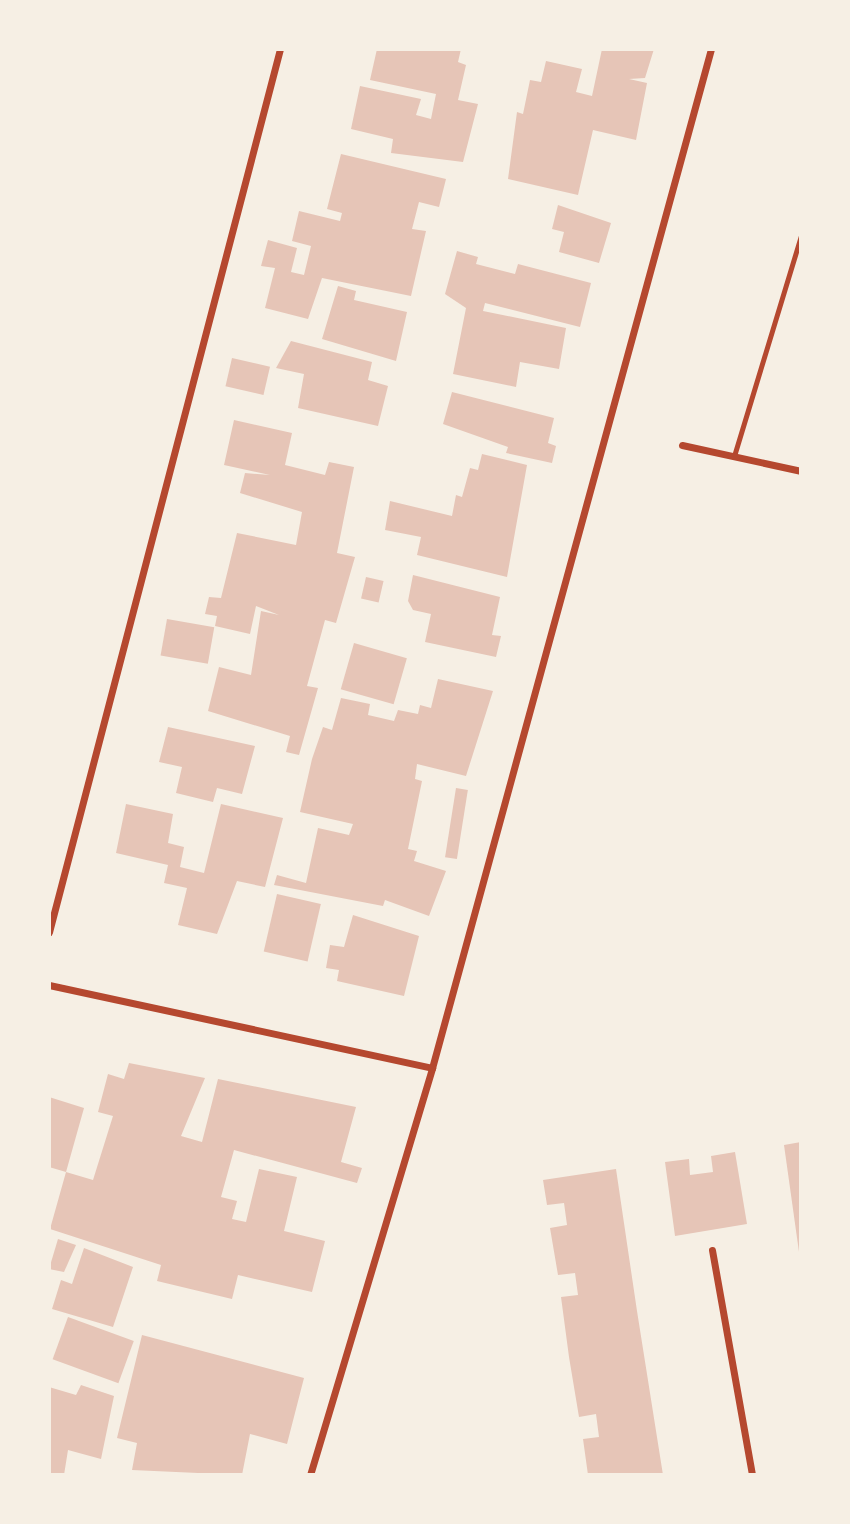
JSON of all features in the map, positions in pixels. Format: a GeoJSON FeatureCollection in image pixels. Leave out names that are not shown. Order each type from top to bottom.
{"type":"FeatureCollection","features":[{"type":"Feature","properties":{"kind":"street"},"geometry":{"type":"LineString","coordinates":[[49,932],[280,49]]}},
{"type":"Feature","properties":{"kind":"street"},"geometry":{"type":"LineString","coordinates":[[310,1475],[432,1068],[710,49]]}},
{"type":"Feature","properties":{"kind":"street"},"geometry":{"type":"LineString","coordinates":[[682,445],[801,471]]}},
{"type":"Feature","properties":{"kind":"street"},"geometry":{"type":"LineString","coordinates":[[49,985],[432,1068]]}},
{"type":"Feature","properties":{"kind":"street"},"geometry":{"type":"LineString","coordinates":[[712,1250],[752,1475]]}},
{"type":"Feature","properties":{"kind":"lane"},"geometry":{"type":"LineString","coordinates":[[734,456],[801,236]]}},
{"type":"Feature","properties":{"kind":"building"},"geometry":{"type":"Polygon","coordinates":[[[377,49],[461,49],[458,62],[466,65],[458,100],[478,104],[463,162],[391,153],[393,139],[351,129],[360,86],[421,99],[416,115],[431,119],[436,94],[370,80],[377,49]]]}},
{"type":"Feature","properties":{"kind":"building"},"geometry":{"type":"Polygon","coordinates":[[[602,49],[654,49],[645,78],[629,79],[647,83],[636,140],[593,130],[578,195],[508,179],[517,112],[523,114],[530,80],[541,82],[546,61],[582,69],[576,92],[592,96],[602,49]]]}},
{"type":"Feature","properties":{"kind":"building"},"geometry":{"type":"Polygon","coordinates":[[[341,154],[446,179],[439,207],[419,202],[412,229],[426,231],[411,296],[322,278],[308,319],[265,308],[275,268],[261,266],[268,240],[297,248],[291,272],[304,275],[311,246],[292,241],[299,211],[340,221],[342,213],[327,209],[341,154]]]}},
{"type":"Feature","properties":{"kind":"building"},"geometry":{"type":"Polygon","coordinates":[[[558,205],[611,223],[599,263],[559,252],[564,232],[552,229],[558,205]]]}},
{"type":"Feature","properties":{"kind":"building"},"geometry":{"type":"Polygon","coordinates":[[[457,251],[478,257],[476,264],[515,274],[518,264],[591,283],[580,327],[485,303],[483,311],[566,328],[559,369],[520,362],[516,387],[453,374],[466,308],[445,294],[457,251]]]}},
{"type":"Feature","properties":{"kind":"building"},"geometry":{"type":"Polygon","coordinates":[[[338,286],[356,291],[354,300],[407,312],[396,361],[322,339],[338,286]]]}},
{"type":"Feature","properties":{"kind":"building"},"geometry":{"type":"Polygon","coordinates":[[[291,341],[372,362],[368,380],[388,386],[378,426],[298,408],[304,374],[276,368],[291,341]]]}},
{"type":"Feature","properties":{"kind":"building"},"geometry":{"type":"Polygon","coordinates":[[[232,358],[270,367],[263,395],[225,386],[232,358]]]}},
{"type":"Feature","properties":{"kind":"building"},"geometry":{"type":"Polygon","coordinates":[[[452,392],[554,418],[548,443],[556,446],[552,463],[506,453],[508,447],[443,424],[452,392]]]}},
{"type":"Feature","properties":{"kind":"building"},"geometry":{"type":"Polygon","coordinates":[[[234,420],[292,433],[285,465],[325,475],[329,462],[354,467],[337,553],[355,557],[336,623],[325,620],[307,686],[318,688],[299,755],[286,752],[290,736],[208,711],[219,667],[251,675],[261,611],[279,615],[256,606],[250,634],[215,626],[217,616],[205,614],[209,597],[221,598],[237,533],[296,545],[302,512],[240,493],[245,473],[270,475],[224,465],[234,420]]]}},
{"type":"Feature","properties":{"kind":"building"},"geometry":{"type":"Polygon","coordinates":[[[482,454],[527,465],[507,577],[417,555],[421,537],[385,530],[390,501],[452,516],[456,495],[462,497],[470,468],[478,470],[482,454]]]}},
{"type":"Feature","properties":{"kind":"building"},"geometry":{"type":"Polygon","coordinates":[[[413,575],[500,597],[492,635],[501,636],[496,657],[425,642],[431,614],[413,610],[408,601],[413,575]]]}},
{"type":"Feature","properties":{"kind":"building"},"geometry":{"type":"Polygon","coordinates":[[[366,577],[384,581],[379,602],[361,598],[366,577]]]}},
{"type":"Feature","properties":{"kind":"building"},"geometry":{"type":"Polygon","coordinates":[[[167,619],[214,627],[208,664],[161,655],[167,619]]]}},
{"type":"Feature","properties":{"kind":"building"},"geometry":{"type":"Polygon","coordinates":[[[354,643],[407,658],[394,704],[341,689],[354,643]]]}},
{"type":"Feature","properties":{"kind":"building"},"geometry":{"type":"Polygon","coordinates":[[[438,679],[493,691],[466,776],[417,764],[415,779],[422,781],[408,849],[417,851],[414,861],[446,871],[429,916],[385,900],[383,906],[274,885],[277,875],[306,883],[318,828],[349,835],[353,824],[300,812],[312,759],[323,727],[332,730],[341,698],[370,704],[368,715],[394,721],[398,710],[418,714],[420,705],[431,708],[438,679]]]}},
{"type":"Feature","properties":{"kind":"building"},"geometry":{"type":"Polygon","coordinates":[[[168,727],[255,746],[242,794],[217,788],[213,802],[176,793],[182,767],[159,762],[168,727]]]}},
{"type":"Feature","properties":{"kind":"building"},"geometry":{"type":"Polygon","coordinates":[[[456,788],[468,790],[457,859],[445,857],[456,788]]]}},
{"type":"Feature","properties":{"kind":"building"},"geometry":{"type":"Polygon","coordinates":[[[126,804],[173,814],[168,843],[184,847],[180,867],[204,873],[221,804],[283,818],[265,887],[237,881],[217,934],[178,925],[187,888],[164,883],[168,865],[116,853],[126,804]]]}},
{"type":"Feature","properties":{"kind":"building"},"geometry":{"type":"Polygon","coordinates":[[[277,894],[321,904],[308,962],[264,951],[277,894]]]}},
{"type":"Feature","properties":{"kind":"building"},"geometry":{"type":"Polygon","coordinates":[[[353,915],[419,936],[404,996],[337,981],[339,970],[326,968],[330,945],[344,947],[353,915]]]}},
{"type":"Feature","properties":{"kind":"building"},"geometry":{"type":"Polygon","coordinates":[[[129,1063],[205,1078],[181,1136],[202,1142],[218,1079],[356,1107],[341,1162],[362,1168],[357,1183],[234,1150],[221,1197],[237,1201],[232,1219],[246,1222],[259,1169],[297,1177],[284,1231],[325,1241],[312,1292],[238,1275],[232,1299],[157,1281],[161,1265],[50,1229],[66,1172],[93,1180],[113,1116],[98,1112],[108,1074],[124,1079],[129,1063]]]}},
{"type":"Feature","properties":{"kind":"building"},"geometry":{"type":"Polygon","coordinates":[[[49,1097],[84,1108],[66,1172],[49,1167],[49,1097]]]}},
{"type":"Feature","properties":{"kind":"building"},"geometry":{"type":"Polygon","coordinates":[[[801,1142],[801,1252],[799,1252],[784,1145],[801,1142]]]}},
{"type":"Feature","properties":{"kind":"building"},"geometry":{"type":"Polygon","coordinates":[[[735,1152],[747,1224],[675,1236],[665,1162],[689,1159],[690,1175],[713,1172],[711,1156],[735,1152]]]}},
{"type":"Feature","properties":{"kind":"building"},"geometry":{"type":"Polygon","coordinates":[[[616,1169],[663,1475],[588,1475],[583,1439],[599,1437],[596,1414],[579,1417],[569,1357],[561,1297],[578,1295],[575,1273],[558,1275],[550,1228],[567,1225],[564,1203],[547,1205],[543,1180],[616,1169]]]}},
{"type":"Feature","properties":{"kind":"building"},"geometry":{"type":"Polygon","coordinates":[[[58,1239],[76,1245],[64,1272],[49,1269],[58,1239]]]}},
{"type":"Feature","properties":{"kind":"building"},"geometry":{"type":"Polygon","coordinates":[[[84,1248],[133,1267],[113,1327],[52,1309],[61,1280],[72,1284],[84,1248]]]}},
{"type":"Feature","properties":{"kind":"building"},"geometry":{"type":"Polygon","coordinates":[[[68,1317],[134,1341],[118,1383],[53,1359],[68,1317]]]}},
{"type":"Feature","properties":{"kind":"building"},"geometry":{"type":"Polygon","coordinates":[[[142,1335],[304,1378],[287,1444],[250,1434],[242,1475],[132,1470],[137,1443],[117,1438],[142,1335]]]}},
{"type":"Feature","properties":{"kind":"building"},"geometry":{"type":"Polygon","coordinates":[[[81,1385],[114,1396],[101,1459],[68,1450],[64,1475],[49,1475],[49,1387],[76,1395],[81,1385]]]}}]}
